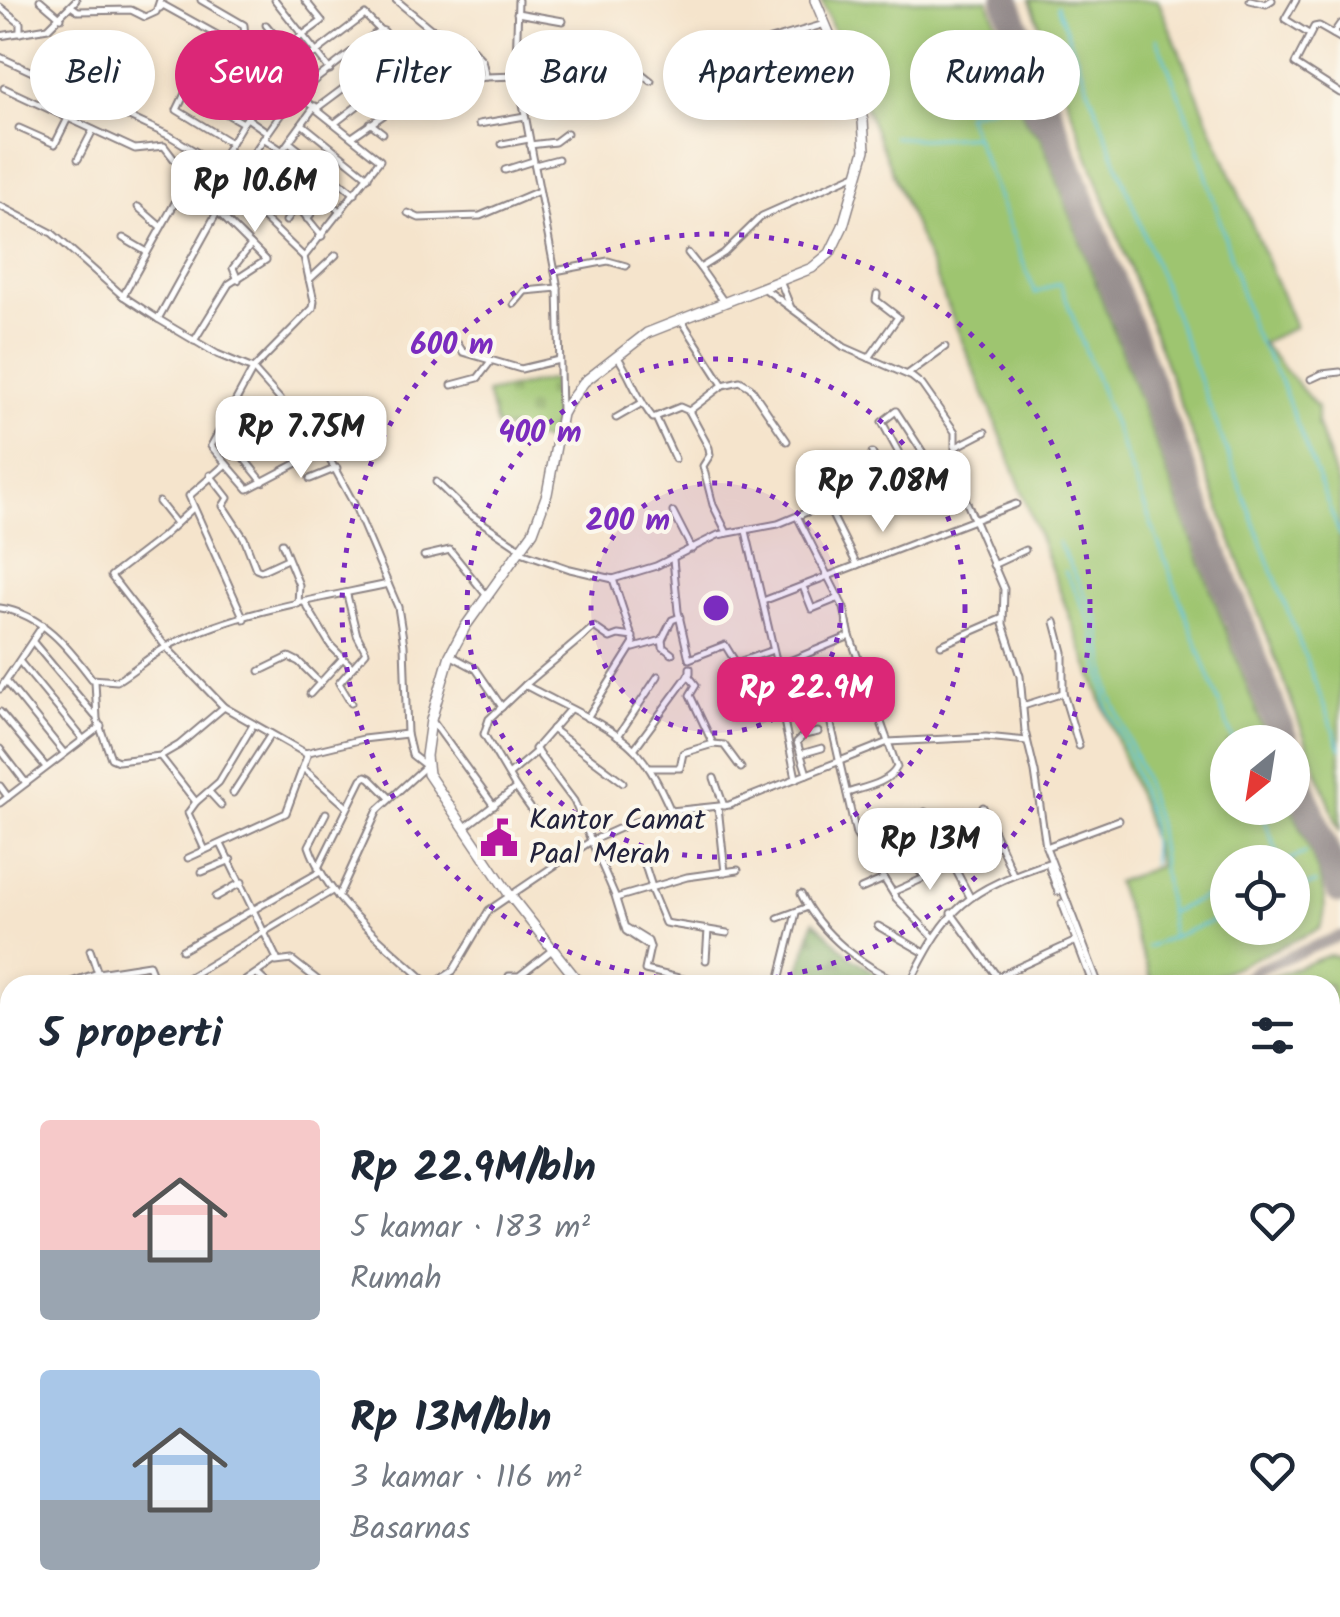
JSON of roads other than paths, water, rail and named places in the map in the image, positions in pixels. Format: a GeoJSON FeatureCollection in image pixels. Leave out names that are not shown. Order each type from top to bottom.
{"type":"FeatureCollection","features":[{"type":"Feature","properties":{"kind":"highway"},"geometry":{"type":"LineString","coordinates":[[574,975],[509,894],[426,766],[431,720],[450,654],[522,551],[546,499],[562,414],[584,382],[646,333],[812,268],[830,253],[843,226],[865,150],[863,120],[815,0]]}},
{"type":"Feature","properties":{"kind":"street"},"geometry":{"type":"LineString","coordinates":[[40,0],[61,18]]}},
{"type":"Feature","properties":{"kind":"street"},"geometry":{"type":"LineString","coordinates":[[200,0],[244,25],[244,30]]}},
{"type":"Feature","properties":{"kind":"street"},"geometry":{"type":"LineString","coordinates":[[275,0],[300,30]]}},
{"type":"Feature","properties":{"kind":"street"},"geometry":{"type":"LineString","coordinates":[[396,0],[431,29],[458,34],[482,60],[486,77],[505,76]]}},
{"type":"Feature","properties":{"kind":"street"},"geometry":{"type":"LineString","coordinates":[[517,30],[518,0]]}},
{"type":"Feature","properties":{"kind":"street"},"geometry":{"type":"LineString","coordinates":[[1250,0],[1266,4],[1272,0]]}},
{"type":"Feature","properties":{"kind":"street"},"geometry":{"type":"LineString","coordinates":[[1296,0],[1285,19],[1310,34]]}},
{"type":"Feature","properties":{"kind":"street"},"geometry":{"type":"LineString","coordinates":[[309,1],[322,21],[310,30]]}},
{"type":"Feature","properties":{"kind":"street"},"geometry":{"type":"LineString","coordinates":[[0,36],[40,31],[61,18],[74,3],[78,11],[131,10],[146,17],[160,4],[207,30]]}},
{"type":"Feature","properties":{"kind":"street"},"geometry":{"type":"LineString","coordinates":[[0,7],[20,24],[20,34]]}},
{"type":"Feature","properties":{"kind":"street"},"geometry":{"type":"LineString","coordinates":[[517,14],[563,21]]}},
{"type":"Feature","properties":{"kind":"street"},"geometry":{"type":"LineString","coordinates":[[345,30],[365,15],[380,30]]}},
{"type":"Feature","properties":{"kind":"street"},"geometry":{"type":"LineString","coordinates":[[266,24],[271,30]]}},
{"type":"Feature","properties":{"kind":"street"},"geometry":{"type":"LineString","coordinates":[[804,30],[825,24]]}},
{"type":"Feature","properties":{"kind":"street"},"geometry":{"type":"LineString","coordinates":[[1340,24],[1337,36],[1318,26],[1310,34],[1296,65],[1340,92]]}},
{"type":"Feature","properties":{"kind":"street"},"geometry":{"type":"LineString","coordinates":[[319,50],[339,35]]}},
{"type":"Feature","properties":{"kind":"street"},"geometry":{"type":"LineString","coordinates":[[319,56],[330,70]]}},
{"type":"Feature","properties":{"kind":"street"},"geometry":{"type":"LineString","coordinates":[[0,57],[30,71]]}},
{"type":"Feature","properties":{"kind":"street"},"geometry":{"type":"LineString","coordinates":[[319,78],[339,63]]}},
{"type":"Feature","properties":{"kind":"street"},"geometry":{"type":"LineString","coordinates":[[643,75],[651,81]]}},
{"type":"Feature","properties":{"kind":"street"},"geometry":{"type":"LineString","coordinates":[[4,88],[30,100]]}},
{"type":"Feature","properties":{"kind":"street"},"geometry":{"type":"LineString","coordinates":[[304,257],[342,212],[379,158],[319,110]]}},
{"type":"Feature","properties":{"kind":"street"},"geometry":{"type":"LineString","coordinates":[[479,124],[505,119]]}},
{"type":"Feature","properties":{"kind":"street"},"geometry":{"type":"LineString","coordinates":[[19,128],[54,144],[67,120]]}},
{"type":"Feature","properties":{"kind":"street"},"geometry":{"type":"LineString","coordinates":[[72,120],[142,150],[164,146],[170,136]]}},
{"type":"Feature","properties":{"kind":"street"},"geometry":{"type":"LineString","coordinates":[[135,120],[216,164]]}},
{"type":"Feature","properties":{"kind":"street"},"geometry":{"type":"LineString","coordinates":[[193,120],[230,143]]}},
{"type":"Feature","properties":{"kind":"street"},"geometry":{"type":"LineString","coordinates":[[207,183],[245,120],[282,150]]}},
{"type":"Feature","properties":{"kind":"street"},"geometry":{"type":"LineString","coordinates":[[158,318],[246,162],[277,120]]}},
{"type":"Feature","properties":{"kind":"street"},"geometry":{"type":"LineString","coordinates":[[266,173],[306,120]]}},
{"type":"Feature","properties":{"kind":"street"},"geometry":{"type":"LineString","coordinates":[[336,123],[340,120]]}},
{"type":"Feature","properties":{"kind":"street"},"geometry":{"type":"LineString","coordinates":[[352,137],[374,120]]}},
{"type":"Feature","properties":{"kind":"street"},"geometry":{"type":"LineString","coordinates":[[526,120],[558,288],[562,414]]}},
{"type":"Feature","properties":{"kind":"street"},"geometry":{"type":"LineString","coordinates":[[370,123],[383,134]]}},
{"type":"Feature","properties":{"kind":"street"},"geometry":{"type":"LineString","coordinates":[[302,124],[368,177]]}},
{"type":"Feature","properties":{"kind":"street"},"geometry":{"type":"LineString","coordinates":[[78,159],[92,130]]}},
{"type":"Feature","properties":{"kind":"street"},"geometry":{"type":"LineString","coordinates":[[502,144],[554,142],[567,133]]}},
{"type":"Feature","properties":{"kind":"street"},"geometry":{"type":"LineString","coordinates":[[289,142],[354,194]]}},
{"type":"Feature","properties":{"kind":"street"},"geometry":{"type":"LineString","coordinates":[[164,146],[170,157],[191,174],[229,191],[304,257],[314,301],[313,308],[254,369],[211,446],[248,489],[324,449]]}},
{"type":"Feature","properties":{"kind":"street"},"geometry":{"type":"LineString","coordinates":[[272,204],[311,158]]}},
{"type":"Feature","properties":{"kind":"street"},"geometry":{"type":"LineString","coordinates":[[506,170],[558,159]]}},
{"type":"Feature","properties":{"kind":"street"},"geometry":{"type":"LineString","coordinates":[[246,162],[285,189],[322,236]]}},
{"type":"Feature","properties":{"kind":"street"},"geometry":{"type":"LineString","coordinates":[[700,268],[724,253],[762,216],[859,173]]}},
{"type":"Feature","properties":{"kind":"street"},"geometry":{"type":"LineString","coordinates":[[123,296],[191,174]]}},
{"type":"Feature","properties":{"kind":"street"},"geometry":{"type":"LineString","coordinates":[[298,177],[342,212]]}},
{"type":"Feature","properties":{"kind":"street"},"geometry":{"type":"LineString","coordinates":[[408,213],[419,218],[480,216],[540,190]]}},
{"type":"Feature","properties":{"kind":"street"},"geometry":{"type":"LineString","coordinates":[[308,219],[324,198]]}},
{"type":"Feature","properties":{"kind":"street"},"geometry":{"type":"LineString","coordinates":[[0,206],[52,233],[123,296],[194,341],[254,369],[337,468],[402,620],[407,734],[412,755],[426,766],[378,810],[338,897]]}},
{"type":"Feature","properties":{"kind":"street"},"geometry":{"type":"LineString","coordinates":[[138,206],[161,226]]}},
{"type":"Feature","properties":{"kind":"street"},"geometry":{"type":"LineString","coordinates":[[286,220],[296,207]]}},
{"type":"Feature","properties":{"kind":"street"},"geometry":{"type":"LineString","coordinates":[[217,211],[266,260]]}},
{"type":"Feature","properties":{"kind":"street"},"geometry":{"type":"LineString","coordinates":[[123,238],[147,252]]}},
{"type":"Feature","properties":{"kind":"street"},"geometry":{"type":"LineString","coordinates":[[238,280],[233,268],[252,245]]}},
{"type":"Feature","properties":{"kind":"street"},"geometry":{"type":"LineString","coordinates":[[688,253],[724,302]]}},
{"type":"Feature","properties":{"kind":"street"},"geometry":{"type":"LineString","coordinates":[[194,341],[229,284],[274,254]]}},
{"type":"Feature","properties":{"kind":"street"},"geometry":{"type":"LineString","coordinates":[[309,280],[336,255]]}},
{"type":"Feature","properties":{"kind":"street"},"geometry":{"type":"LineString","coordinates":[[555,271],[608,261],[626,266]]}},
{"type":"Feature","properties":{"kind":"street"},"geometry":{"type":"LineString","coordinates":[[780,281],[793,310]]}},
{"type":"Feature","properties":{"kind":"street"},"geometry":{"type":"LineString","coordinates":[[514,304],[526,290],[558,288]]}},
{"type":"Feature","properties":{"kind":"street"},"geometry":{"type":"LineString","coordinates":[[764,288],[844,347],[908,374],[922,385],[955,432],[955,475],[1004,589],[1003,618],[1020,676],[1027,741],[1050,862],[1092,975]]}},
{"type":"Feature","properties":{"kind":"street"},"geometry":{"type":"LineString","coordinates":[[869,358],[898,319],[896,312],[876,300],[877,294]]}},
{"type":"Feature","properties":{"kind":"street"},"geometry":{"type":"LineString","coordinates":[[680,319],[723,385]]}},
{"type":"Feature","properties":{"kind":"street"},"geometry":{"type":"LineString","coordinates":[[454,338],[463,352],[521,369],[558,360]]}},
{"type":"Feature","properties":{"kind":"street"},"geometry":{"type":"LineString","coordinates":[[908,374],[945,347]]}},
{"type":"Feature","properties":{"kind":"street"},"geometry":{"type":"LineString","coordinates":[[616,356],[631,375],[642,403],[656,418],[675,459]]}},
{"type":"Feature","properties":{"kind":"street"},"geometry":{"type":"LineString","coordinates":[[452,385],[478,378],[491,360]]}},
{"type":"Feature","properties":{"kind":"street"},"geometry":{"type":"LineString","coordinates":[[1310,379],[1340,372]]}},
{"type":"Feature","properties":{"kind":"street"},"geometry":{"type":"LineString","coordinates":[[689,411],[734,380],[750,386],[788,441]]}},
{"type":"Feature","properties":{"kind":"street"},"geometry":{"type":"LineString","coordinates":[[616,418],[642,403]]}},
{"type":"Feature","properties":{"kind":"street"},"geometry":{"type":"LineString","coordinates":[[656,418],[680,407],[689,411],[709,448],[710,455],[703,466],[706,484],[727,533]]}},
{"type":"Feature","properties":{"kind":"street"},"geometry":{"type":"LineString","coordinates":[[908,470],[882,422],[896,411],[929,462]]}},
{"type":"Feature","properties":{"kind":"street"},"geometry":{"type":"LineString","coordinates":[[220,429],[263,482]]}},
{"type":"Feature","properties":{"kind":"street"},"geometry":{"type":"LineString","coordinates":[[956,447],[985,432]]}},
{"type":"Feature","properties":{"kind":"street"},"geometry":{"type":"LineString","coordinates":[[872,453],[886,479]]}},
{"type":"Feature","properties":{"kind":"street"},"geometry":{"type":"LineString","coordinates":[[436,482],[468,512],[522,551],[570,569],[613,578],[673,558],[727,533],[766,528],[798,517],[908,470],[954,457]]}},
{"type":"Feature","properties":{"kind":"street"},"geometry":{"type":"LineString","coordinates":[[226,464],[189,494],[244,619]]}},
{"type":"Feature","properties":{"kind":"street"},"geometry":{"type":"LineString","coordinates":[[310,478],[337,468]]}},
{"type":"Feature","properties":{"kind":"street"},"geometry":{"type":"LineString","coordinates":[[210,475],[228,498],[223,507],[244,538],[256,569],[261,571],[287,558]]}},
{"type":"Feature","properties":{"kind":"street"},"geometry":{"type":"LineString","coordinates":[[159,502],[175,522]]}},
{"type":"Feature","properties":{"kind":"street"},"geometry":{"type":"LineString","coordinates":[[826,504],[856,565]]}},
{"type":"Feature","properties":{"kind":"street"},"geometry":{"type":"LineString","coordinates":[[763,601],[1016,504]]}},
{"type":"Feature","properties":{"kind":"street"},"geometry":{"type":"LineString","coordinates":[[193,508],[110,576],[166,648],[224,707],[305,753],[363,739],[407,734]]}},
{"type":"Feature","properties":{"kind":"street"},"geometry":{"type":"LineString","coordinates":[[674,512],[692,549]]}},
{"type":"Feature","properties":{"kind":"street"},"geometry":{"type":"LineString","coordinates":[[798,517],[839,598],[896,766],[881,782],[847,793]]}},
{"type":"Feature","properties":{"kind":"street"},"geometry":{"type":"LineString","coordinates":[[746,531],[773,650],[780,665],[832,724],[856,834],[892,892],[933,936]]}},
{"type":"Feature","properties":{"kind":"street"},"geometry":{"type":"LineString","coordinates":[[282,542],[302,603],[351,666]]}},
{"type":"Feature","properties":{"kind":"street"},"geometry":{"type":"LineString","coordinates":[[424,556],[450,550],[487,596]]}},
{"type":"Feature","properties":{"kind":"street"},"geometry":{"type":"LineString","coordinates":[[993,565],[1026,550]]}},
{"type":"Feature","properties":{"kind":"street"},"geometry":{"type":"LineString","coordinates":[[673,558],[688,659],[725,645],[752,696]]}},
{"type":"Feature","properties":{"kind":"street"},"geometry":{"type":"LineString","coordinates":[[586,719],[634,648],[634,637],[613,578]]}},
{"type":"Feature","properties":{"kind":"street"},"geometry":{"type":"LineString","coordinates":[[95,681],[118,681],[166,648],[244,619],[388,584]]}},
{"type":"Feature","properties":{"kind":"street"},"geometry":{"type":"LineString","coordinates":[[804,588],[812,609],[839,598]]}},
{"type":"Feature","properties":{"kind":"street"},"geometry":{"type":"LineString","coordinates":[[346,594],[357,635],[366,651],[339,684],[351,703]]}},
{"type":"Feature","properties":{"kind":"street"},"geometry":{"type":"LineString","coordinates":[[0,608],[14,610],[43,626],[95,681],[99,722],[113,760],[125,762],[160,756],[224,707]]}},
{"type":"Feature","properties":{"kind":"street"},"geometry":{"type":"LineString","coordinates":[[672,654],[663,647],[662,640],[673,619],[680,617]]}},
{"type":"Feature","properties":{"kind":"street"},"geometry":{"type":"LineString","coordinates":[[941,645],[1003,618]]}},
{"type":"Feature","properties":{"kind":"street"},"geometry":{"type":"LineString","coordinates":[[1055,622],[1063,652],[1062,694],[1079,746]]}},
{"type":"Feature","properties":{"kind":"street"},"geometry":{"type":"LineString","coordinates":[[0,689],[43,626]]}},
{"type":"Feature","properties":{"kind":"street"},"geometry":{"type":"LineString","coordinates":[[534,813],[484,737],[489,719],[594,626],[610,638],[634,637]]}},
{"type":"Feature","properties":{"kind":"street"},"geometry":{"type":"LineString","coordinates":[[780,665],[850,636]]}},
{"type":"Feature","properties":{"kind":"street"},"geometry":{"type":"LineString","coordinates":[[634,648],[662,640]]}},
{"type":"Feature","properties":{"kind":"street"},"geometry":{"type":"LineString","coordinates":[[32,642],[99,722]]}},
{"type":"Feature","properties":{"kind":"street"},"geometry":{"type":"LineString","coordinates":[[736,663],[773,650]]}},
{"type":"Feature","properties":{"kind":"street"},"geometry":{"type":"LineString","coordinates":[[450,654],[476,669],[502,706]]}},
{"type":"Feature","properties":{"kind":"street"},"geometry":{"type":"LineString","coordinates":[[260,671],[290,657],[320,684]]}},
{"type":"Feature","properties":{"kind":"street"},"geometry":{"type":"LineString","coordinates":[[310,694],[342,659]]}},
{"type":"Feature","properties":{"kind":"street"},"geometry":{"type":"LineString","coordinates":[[20,662],[83,739]]}},
{"type":"Feature","properties":{"kind":"street"},"geometry":{"type":"LineString","coordinates":[[634,749],[689,672],[696,685],[690,696],[713,744]]}},
{"type":"Feature","properties":{"kind":"street"},"geometry":{"type":"LineString","coordinates":[[618,736],[658,676]]}},
{"type":"Feature","properties":{"kind":"street"},"geometry":{"type":"LineString","coordinates":[[741,704],[790,676]]}},
{"type":"Feature","properties":{"kind":"street"},"geometry":{"type":"LineString","coordinates":[[805,692],[825,677]]}},
{"type":"Feature","properties":{"kind":"street"},"geometry":{"type":"LineString","coordinates":[[6,681],[64,753]]}},
{"type":"Feature","properties":{"kind":"street"},"geometry":{"type":"LineString","coordinates":[[525,685],[618,736],[634,749],[649,768],[671,811]]}},
{"type":"Feature","properties":{"kind":"street"},"geometry":{"type":"LineString","coordinates":[[1023,706],[1062,694]]}},
{"type":"Feature","properties":{"kind":"street"},"geometry":{"type":"LineString","coordinates":[[796,778],[783,716],[821,709]]}},
{"type":"Feature","properties":{"kind":"street"},"geometry":{"type":"LineString","coordinates":[[568,710],[536,746],[537,752],[574,801],[616,898],[624,928],[650,948],[647,971],[664,975]]}},
{"type":"Feature","properties":{"kind":"street"},"geometry":{"type":"LineString","coordinates":[[0,712],[46,768]]}},
{"type":"Feature","properties":{"kind":"street"},"geometry":{"type":"LineString","coordinates":[[431,720],[494,806]]}},
{"type":"Feature","properties":{"kind":"street"},"geometry":{"type":"LineString","coordinates":[[0,804],[99,722]]}},
{"type":"Feature","properties":{"kind":"street"},"geometry":{"type":"LineString","coordinates":[[205,850],[188,813],[210,793],[253,725]]}},
{"type":"Feature","properties":{"kind":"street"},"geometry":{"type":"LineString","coordinates":[[552,730],[623,782]]}},
{"type":"Feature","properties":{"kind":"street"},"geometry":{"type":"LineString","coordinates":[[806,774],[799,738],[818,732]]}},
{"type":"Feature","properties":{"kind":"street"},"geometry":{"type":"LineString","coordinates":[[234,794],[271,734]]}},
{"type":"Feature","properties":{"kind":"street"},"geometry":{"type":"LineString","coordinates":[[447,975],[483,917],[509,894],[591,840],[631,823],[671,811],[721,806],[888,742],[986,737],[1027,741]]}},
{"type":"Feature","properties":{"kind":"street"},"geometry":{"type":"LineString","coordinates":[[649,768],[680,768],[685,752],[713,744],[724,746],[740,768]]}},
{"type":"Feature","properties":{"kind":"street"},"geometry":{"type":"LineString","coordinates":[[800,754],[822,748]]}},
{"type":"Feature","properties":{"kind":"street"},"geometry":{"type":"LineString","coordinates":[[0,749],[26,783]]}},
{"type":"Feature","properties":{"kind":"street"},"geometry":{"type":"LineString","coordinates":[[510,774],[537,752]]}},
{"type":"Feature","properties":{"kind":"street"},"geometry":{"type":"LineString","coordinates":[[188,858],[288,811],[305,753]]}},
{"type":"Feature","properties":{"kind":"street"},"geometry":{"type":"LineString","coordinates":[[160,756],[196,802]]}},
{"type":"Feature","properties":{"kind":"street"},"geometry":{"type":"LineString","coordinates":[[303,768],[347,807]]}},
{"type":"Feature","properties":{"kind":"street"},"geometry":{"type":"LineString","coordinates":[[182,950],[319,870],[347,807],[366,776],[389,797]]}},
{"type":"Feature","properties":{"kind":"street"},"geometry":{"type":"LineString","coordinates":[[714,778],[721,806],[725,872]]}},
{"type":"Feature","properties":{"kind":"street"},"geometry":{"type":"LineString","coordinates":[[0,786],[8,797]]}},
{"type":"Feature","properties":{"kind":"street"},"geometry":{"type":"LineString","coordinates":[[464,828],[516,788]]}},
{"type":"Feature","properties":{"kind":"street"},"geometry":{"type":"LineString","coordinates":[[210,793],[221,806]]}},
{"type":"Feature","properties":{"kind":"street"},"geometry":{"type":"LineString","coordinates":[[983,807],[1013,874]]}},
{"type":"Feature","properties":{"kind":"street"},"geometry":{"type":"LineString","coordinates":[[924,812],[970,897]]}},
{"type":"Feature","properties":{"kind":"street"},"geometry":{"type":"LineString","coordinates":[[326,813],[309,846],[319,870],[338,897],[420,975]]}},
{"type":"Feature","properties":{"kind":"street"},"geometry":{"type":"LineString","coordinates":[[1046,846],[1119,820]]}},
{"type":"Feature","properties":{"kind":"street"},"geometry":{"type":"LineString","coordinates":[[221,844],[276,952],[276,962]]}},
{"type":"Feature","properties":{"kind":"street"},"geometry":{"type":"LineString","coordinates":[[892,892],[1000,844]]}},
{"type":"Feature","properties":{"kind":"street"},"geometry":{"type":"LineString","coordinates":[[900,850],[924,876]]}},
{"type":"Feature","properties":{"kind":"street"},"geometry":{"type":"LineString","coordinates":[[641,853],[664,923],[727,934]]}},
{"type":"Feature","properties":{"kind":"street"},"geometry":{"type":"LineString","coordinates":[[202,872],[231,860]]}},
{"type":"Feature","properties":{"kind":"street"},"geometry":{"type":"LineString","coordinates":[[913,975],[950,913],[970,897],[1013,874],[1050,862]]}},
{"type":"Feature","properties":{"kind":"street"},"geometry":{"type":"LineString","coordinates":[[1050,862],[1076,942],[1092,975]]}},
{"type":"Feature","properties":{"kind":"street"},"geometry":{"type":"LineString","coordinates":[[616,898],[738,870]]}},
{"type":"Feature","properties":{"kind":"street"},"geometry":{"type":"LineString","coordinates":[[861,889],[884,879]]}},
{"type":"Feature","properties":{"kind":"street"},"geometry":{"type":"LineString","coordinates":[[216,898],[242,882]]}},
{"type":"Feature","properties":{"kind":"street"},"geometry":{"type":"LineString","coordinates":[[193,975],[333,890]]}},
{"type":"Feature","properties":{"kind":"street"},"geometry":{"type":"LineString","coordinates":[[801,894],[853,955],[888,975]]}},
{"type":"Feature","properties":{"kind":"street"},"geometry":{"type":"LineString","coordinates":[[778,918],[808,906]]}},
{"type":"Feature","properties":{"kind":"street"},"geometry":{"type":"LineString","coordinates":[[780,975],[796,913]]}},
{"type":"Feature","properties":{"kind":"street"},"geometry":{"type":"LineString","coordinates":[[950,913],[995,975]]}},
{"type":"Feature","properties":{"kind":"street"},"geometry":{"type":"LineString","coordinates":[[878,926],[926,953]]}},
{"type":"Feature","properties":{"kind":"street"},"geometry":{"type":"LineString","coordinates":[[706,960],[708,930]]}},
{"type":"Feature","properties":{"kind":"street"},"geometry":{"type":"LineString","coordinates":[[998,975],[1076,942]]}},
{"type":"Feature","properties":{"kind":"street"},"geometry":{"type":"LineString","coordinates":[[519,975],[554,948]]}},
{"type":"Feature","properties":{"kind":"street"},"geometry":{"type":"LineString","coordinates":[[90,950],[98,973]]}},
{"type":"Feature","properties":{"kind":"street"},"geometry":{"type":"LineString","coordinates":[[257,974],[276,962],[292,960],[311,975]]}},
{"type":"Feature","properties":{"kind":"street"},"geometry":{"type":"LineString","coordinates":[[92,975],[149,964],[153,975]]}},
{"type":"Feature","properties":{"kind":"waterway"},"geometry":{"type":"LineString","coordinates":[[1057,6],[1340,748]]}},
{"type":"Feature","properties":{"kind":"waterway"},"geometry":{"type":"LineString","coordinates":[[1157,39],[1194,133],[1252,329],[1280,380],[1340,535]]}},
{"type":"Feature","properties":{"kind":"waterway"},"geometry":{"type":"LineString","coordinates":[[968,120],[1035,293],[1060,283],[1228,725]]}},
{"type":"Feature","properties":{"kind":"waterway"},"geometry":{"type":"LineString","coordinates":[[893,137],[973,136]]}},
{"type":"Feature","properties":{"kind":"waterway"},"geometry":{"type":"LineString","coordinates":[[1058,542],[1098,619],[1110,694],[1157,823],[1172,936]]}},
{"type":"Feature","properties":{"kind":"waterway"},"geometry":{"type":"LineString","coordinates":[[1065,571],[1092,624],[1107,707],[1150,819],[1153,864]]}},
{"type":"Feature","properties":{"kind":"waterway"},"geometry":{"type":"LineString","coordinates":[[1267,825],[1274,845]]}},
{"type":"Feature","properties":{"kind":"waterway"},"geometry":{"type":"LineString","coordinates":[[1310,885],[1315,883]]}},
{"type":"Feature","properties":{"kind":"waterway"},"geometry":{"type":"LineString","coordinates":[[1169,913],[1210,895]]}},
{"type":"Feature","properties":{"kind":"waterway"},"geometry":{"type":"LineString","coordinates":[[1147,947],[1210,922]]}},
{"type":"Feature","properties":{"kind":"place","name":"Kantor Camat Paal Merah"},"geometry":{"type":"Point","coordinates":[499,838]}}]}
